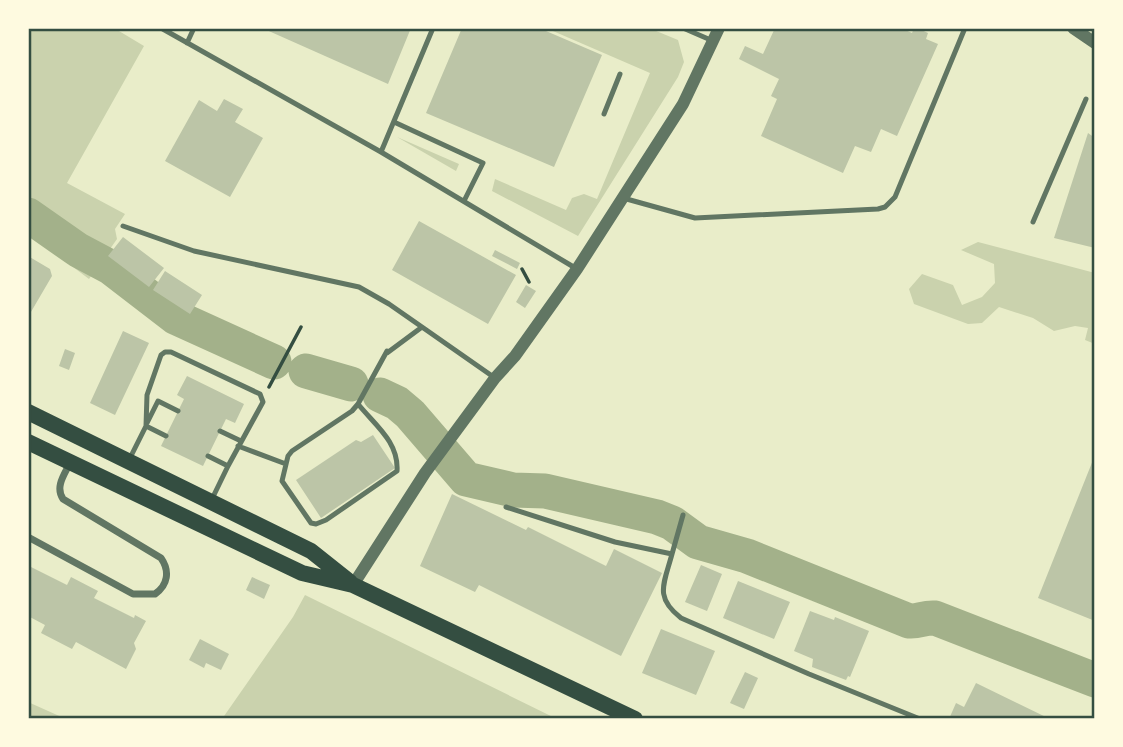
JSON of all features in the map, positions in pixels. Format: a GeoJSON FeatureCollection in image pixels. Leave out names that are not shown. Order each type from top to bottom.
{"type":"FeatureCollection","features":[{"type":"Feature","properties":{"kind":"highway"},"geometry":{"type":"LineString","coordinates":[[28,412],[312,551],[353,585]]}},
{"type":"Feature","properties":{"kind":"highway"},"geometry":{"type":"LineString","coordinates":[[28,442],[302,573],[353,585],[635,719]]}},
{"type":"Feature","properties":{"kind":"street"},"geometry":{"type":"LineString","coordinates":[[353,585],[425,473],[515,356],[577,269],[683,104],[719,28]]}},
{"type":"Feature","properties":{"kind":"street"},"geometry":{"type":"LineString","coordinates":[[1073,28],[1095,43]]}},
{"type":"Feature","properties":{"kind":"street"},"geometry":{"type":"LineString","coordinates":[[28,537],[133,594],[155,594],[165,583],[167,570],[161,558],[63,499],[59,488],[70,463]]}},
{"type":"Feature","properties":{"kind":"lane"},"geometry":{"type":"LineString","coordinates":[[161,28],[381,152],[577,269]]}},
{"type":"Feature","properties":{"kind":"lane"},"geometry":{"type":"LineString","coordinates":[[187,43],[194,28]]}},
{"type":"Feature","properties":{"kind":"lane"},"geometry":{"type":"LineString","coordinates":[[381,152],[433,28]]}},
{"type":"Feature","properties":{"kind":"lane"},"geometry":{"type":"LineString","coordinates":[[683,28],[713,41]]}},
{"type":"Feature","properties":{"kind":"lane"},"geometry":{"type":"LineString","coordinates":[[622,198],[695,218],[885,207],[895,197],[908,168],[909,158],[965,28]]}},
{"type":"Feature","properties":{"kind":"lane"},"geometry":{"type":"LineString","coordinates":[[604,114],[620,74]]}},
{"type":"Feature","properties":{"kind":"lane"},"geometry":{"type":"LineString","coordinates":[[1033,222],[1086,99]]}},
{"type":"Feature","properties":{"kind":"lane"},"geometry":{"type":"LineString","coordinates":[[394,122],[483,163],[464,201]]}},
{"type":"Feature","properties":{"kind":"lane"},"geometry":{"type":"LineString","coordinates":[[123,226],[194,251],[359,287],[389,303],[495,379]]}},
{"type":"Feature","properties":{"kind":"lane"},"geometry":{"type":"LineString","coordinates":[[358,404],[396,450],[397,471],[326,520],[313,524],[306,519],[282,481],[292,451],[345,417],[358,404],[387,351],[422,327]]}},
{"type":"Feature","properties":{"kind":"lane"},"geometry":{"type":"LineString","coordinates":[[146,426],[147,395],[161,355],[165,352],[171,352],[260,394],[263,399],[211,502]]}},
{"type":"Feature","properties":{"kind":"lane"},"geometry":{"type":"LineString","coordinates":[[129,460],[158,401],[178,411]]}},
{"type":"Feature","properties":{"kind":"lane"},"geometry":{"type":"LineString","coordinates":[[146,426],[166,436]]}},
{"type":"Feature","properties":{"kind":"lane"},"geometry":{"type":"LineString","coordinates":[[220,431],[239,444],[286,464]]}},
{"type":"Feature","properties":{"kind":"lane"},"geometry":{"type":"LineString","coordinates":[[208,456],[228,466]]}},
{"type":"Feature","properties":{"kind":"lane"},"geometry":{"type":"LineString","coordinates":[[506,507],[615,542],[672,554]]}},
{"type":"Feature","properties":{"kind":"lane"},"geometry":{"type":"LineString","coordinates":[[683,515],[664,588],[664,600],[668,608],[681,618],[920,719]]}},
{"type":"Feature","properties":{"kind":"path"},"geometry":{"type":"LineString","coordinates":[[522,269],[529,282]]}},
{"type":"Feature","properties":{"kind":"path"},"geometry":{"type":"LineString","coordinates":[[263,399],[301,327]]}},
{"type":"Feature","properties":{"kind":"green space"},"geometry":{"type":"Polygon","coordinates":[[[28,28],[114,28],[144,46],[67,183],[125,214],[115,229],[117,239],[89,279],[28,233],[28,28]]]}},
{"type":"Feature","properties":{"kind":"green space"},"geometry":{"type":"Polygon","coordinates":[[[546,28],[649,28],[678,40],[684,62],[678,77],[578,236],[492,191],[495,179],[566,210],[572,198],[584,194],[597,199],[650,73],[546,28]]]}},
{"type":"Feature","properties":{"kind":"green space"},"geometry":{"type":"Polygon","coordinates":[[[397,137],[459,164],[456,171],[397,137]]]}},
{"type":"Feature","properties":{"kind":"green space"},"geometry":{"type":"Polygon","coordinates":[[[978,242],[1095,273],[1095,344],[1085,340],[1088,328],[1075,326],[1054,331],[1033,318],[999,307],[982,323],[968,324],[914,304],[909,289],[922,274],[953,285],[962,305],[982,297],[995,283],[994,264],[961,250],[978,242]]]}},
{"type":"Feature","properties":{"kind":"green space"},"geometry":{"type":"Polygon","coordinates":[[[305,595],[557,719],[222,719],[293,617],[305,595]]]}},
{"type":"Feature","properties":{"kind":"green space"},"geometry":{"type":"Polygon","coordinates":[[[28,702],[66,719],[28,719],[28,702]]]}},
{"type":"Feature","properties":{"kind":"building"},"geometry":{"type":"Polygon","coordinates":[[[262,28],[411,28],[388,84],[262,28]]]}},
{"type":"Feature","properties":{"kind":"building"},"geometry":{"type":"Polygon","coordinates":[[[462,28],[539,28],[602,55],[554,167],[426,113],[462,28]]]}},
{"type":"Feature","properties":{"kind":"building"},"geometry":{"type":"Polygon","coordinates":[[[775,28],[901,28],[912,33],[914,28],[917,28],[928,33],[926,39],[938,44],[897,136],[881,129],[871,152],[855,146],[843,173],[761,136],[777,99],[771,96],[779,79],[739,59],[745,46],[763,54],[775,28]]]}},
{"type":"Feature","properties":{"kind":"building"},"geometry":{"type":"Polygon","coordinates":[[[224,99],[243,109],[235,122],[263,138],[230,197],[165,161],[199,100],[217,111],[224,99]]]}},
{"type":"Feature","properties":{"kind":"building"},"geometry":{"type":"Polygon","coordinates":[[[1088,133],[1095,138],[1095,248],[1054,238],[1088,133]]]}},
{"type":"Feature","properties":{"kind":"building"},"geometry":{"type":"Polygon","coordinates":[[[419,221],[516,275],[488,324],[392,270],[419,221]]]}},
{"type":"Feature","properties":{"kind":"building"},"geometry":{"type":"Polygon","coordinates":[[[123,237],[164,268],[149,287],[108,256],[123,237]]]}},
{"type":"Feature","properties":{"kind":"building"},"geometry":{"type":"Polygon","coordinates":[[[495,250],[520,263],[517,269],[492,256],[495,250]]]}},
{"type":"Feature","properties":{"kind":"building"},"geometry":{"type":"Polygon","coordinates":[[[28,256],[50,269],[52,276],[28,317],[28,256]]]}},
{"type":"Feature","properties":{"kind":"building"},"geometry":{"type":"Polygon","coordinates":[[[165,271],[202,295],[190,314],[153,290],[165,271]]]}},
{"type":"Feature","properties":{"kind":"building"},"geometry":{"type":"Polygon","coordinates":[[[526,285],[536,291],[525,308],[516,302],[526,285]]]}},
{"type":"Feature","properties":{"kind":"building"},"geometry":{"type":"Polygon","coordinates":[[[123,331],[149,343],[115,415],[90,403],[123,331]]]}},
{"type":"Feature","properties":{"kind":"building"},"geometry":{"type":"Polygon","coordinates":[[[65,349],[75,353],[69,370],[59,366],[65,349]]]}},
{"type":"Feature","properties":{"kind":"building"},"geometry":{"type":"Polygon","coordinates":[[[187,376],[244,404],[235,423],[226,419],[203,466],[161,446],[184,399],[177,395],[187,376]]]}},
{"type":"Feature","properties":{"kind":"building"},"geometry":{"type":"Polygon","coordinates":[[[373,435],[395,468],[321,518],[296,480],[356,440],[361,442],[373,435]]]}},
{"type":"Feature","properties":{"kind":"building"},"geometry":{"type":"Polygon","coordinates":[[[1095,455],[1095,621],[1038,598],[1095,455]]]}},
{"type":"Feature","properties":{"kind":"building"},"geometry":{"type":"Polygon","coordinates":[[[452,494],[526,530],[528,527],[606,566],[614,549],[662,573],[621,656],[479,585],[475,592],[420,566],[452,494]]]}},
{"type":"Feature","properties":{"kind":"building"},"geometry":{"type":"Polygon","coordinates":[[[28,561],[31,563],[29,566],[67,585],[71,577],[98,591],[94,598],[134,618],[135,615],[146,621],[134,643],[136,649],[126,669],[76,642],[72,649],[41,633],[45,625],[28,616],[28,561]]]}},
{"type":"Feature","properties":{"kind":"building"},"geometry":{"type":"Polygon","coordinates":[[[701,565],[722,574],[707,611],[685,602],[701,565]]]}},
{"type":"Feature","properties":{"kind":"building"},"geometry":{"type":"Polygon","coordinates":[[[252,577],[270,585],[264,599],[246,590],[252,577]]]}},
{"type":"Feature","properties":{"kind":"building"},"geometry":{"type":"Polygon","coordinates":[[[738,581],[790,602],[774,639],[723,618],[738,581]]]}},
{"type":"Feature","properties":{"kind":"building"},"geometry":{"type":"Polygon","coordinates":[[[810,611],[834,620],[835,617],[869,631],[850,677],[846,680],[812,667],[813,659],[794,651],[810,611]]]}},
{"type":"Feature","properties":{"kind":"building"},"geometry":{"type":"Polygon","coordinates":[[[661,629],[715,651],[696,695],[642,673],[661,629]]]}},
{"type":"Feature","properties":{"kind":"building"},"geometry":{"type":"Polygon","coordinates":[[[200,639],[229,654],[221,670],[206,663],[204,668],[189,660],[200,639]]]}},
{"type":"Feature","properties":{"kind":"building"},"geometry":{"type":"Polygon","coordinates":[[[745,672],[758,678],[744,709],[730,703],[745,672]]]}},
{"type":"Feature","properties":{"kind":"building"},"geometry":{"type":"Polygon","coordinates":[[[976,683],[1050,719],[949,719],[956,703],[964,707],[976,683]]]}},
{"type":"Feature","properties":{"kind":"waterway"},"geometry":{"type":"LineString","coordinates":[[28,215],[78,250],[110,267],[175,317],[274,362]]}},
{"type":"Feature","properties":{"kind":"waterway"},"geometry":{"type":"LineString","coordinates":[[306,371],[351,384]]}},
{"type":"Feature","properties":{"kind":"waterway"},"geometry":{"type":"LineString","coordinates":[[380,395],[397,403],[410,414],[466,479],[513,490],[545,491],[657,517],[672,523],[698,542],[747,556],[909,621],[935,618],[1095,680]]}}]}
